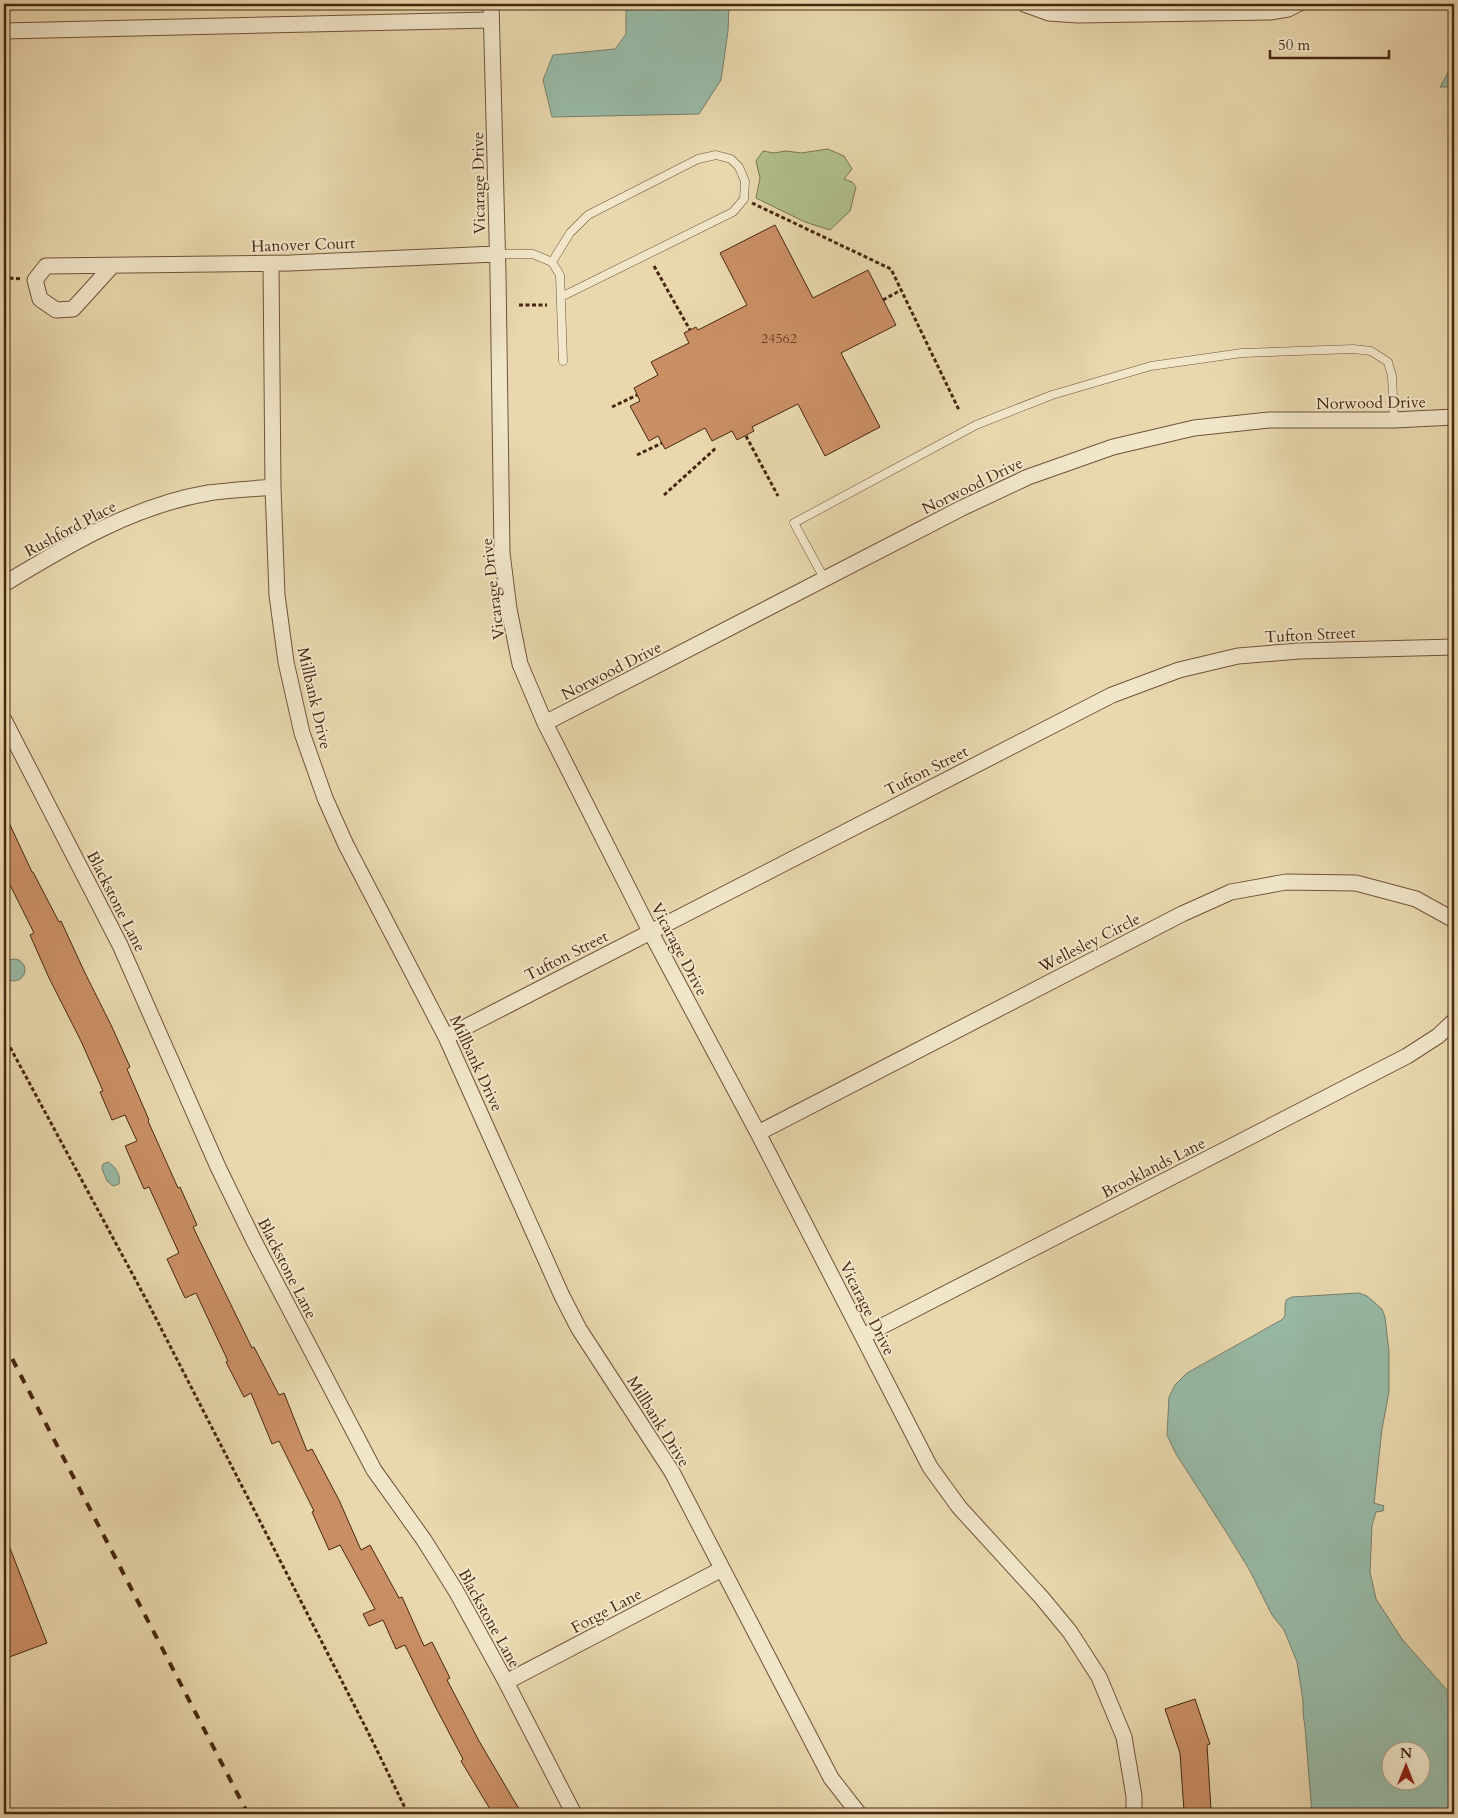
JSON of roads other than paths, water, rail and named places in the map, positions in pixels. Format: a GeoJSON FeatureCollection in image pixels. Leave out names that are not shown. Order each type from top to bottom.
{"type":"FeatureCollection","features":[{"type":"Feature","properties":{"kind":"street","name":"Vicarage Drive"},"geometry":{"type":"LineString","coordinates":[[491,4],[498,274],[502,553],[509,609],[520,664],[545,723],[650,931],[758,1133],[930,1468],[959,1507],[1042,1598],[1070,1632],[1099,1677],[1124,1737],[1134,1796],[1134,1814]]}},
{"type":"Feature","properties":{"kind":"street"},"geometry":{"type":"LineString","coordinates":[[1024,4],[1049,13],[1078,15],[1270,12],[1288,9],[1298,4]]}},
{"type":"Feature","properties":{"kind":"street"},"geometry":{"type":"LineString","coordinates":[[4,31],[491,20]]}},
{"type":"Feature","properties":{"kind":"street","name":"Hanover Court"},"geometry":{"type":"LineString","coordinates":[[112,266],[73,308],[56,310],[40,299],[35,280],[46,266],[271,264],[496,254]]}},
{"type":"Feature","properties":{"kind":"street","name":"Millbank Drive"},"geometry":{"type":"LineString","coordinates":[[271,264],[273,487],[277,595],[286,662],[302,733],[325,798],[346,845],[446,1037],[562,1296],[579,1329],[672,1472],[831,1778],[859,1814]]}},
{"type":"Feature","properties":{"kind":"street","name":"Norwood Drive"},"geometry":{"type":"LineString","coordinates":[[545,723],[962,508],[1028,476],[1113,447],[1194,428],[1269,420],[1394,420],[1454,417]]}},
{"type":"Feature","properties":{"kind":"street","name":"Rushford Place"},"geometry":{"type":"LineString","coordinates":[[4,584],[65,547],[114,522],[160,505],[208,493],[273,487]]}},
{"type":"Feature","properties":{"kind":"street","name":"Tufton Street"},"geometry":{"type":"LineString","coordinates":[[446,1037],[1112,695],[1179,670],[1238,656],[1299,651],[1454,647]]}},
{"type":"Feature","properties":{"kind":"street","name":"Blackstone Lane"},"geometry":{"type":"LineString","coordinates":[[4,720],[120,944],[218,1167],[339,1405],[374,1470],[424,1540],[456,1591],[506,1682],[574,1814]]}},
{"type":"Feature","properties":{"kind":"street","name":"Wellesley Circle"},"geometry":{"type":"LineString","coordinates":[[758,1133],[1182,914],[1231,892],[1286,882],[1356,883],[1416,899],[1454,920]]}},
{"type":"Feature","properties":{"kind":"street","name":"Brooklands Lane"},"geometry":{"type":"LineString","coordinates":[[863,1336],[1407,1056],[1438,1036],[1454,1021]]}},
{"type":"Feature","properties":{"kind":"street","name":"Forge Lane"},"geometry":{"type":"LineString","coordinates":[[506,1682],[722,1569]]}},
{"type":"Feature","properties":{"kind":"lane"},"geometry":{"type":"LineString","coordinates":[[552,262],[570,233],[588,215],[698,159],[716,154],[731,159],[739,167],[745,181],[744,199],[733,212],[561,298]]}},
{"type":"Feature","properties":{"kind":"lane"},"geometry":{"type":"LineString","coordinates":[[496,254],[533,254],[552,262],[560,275],[563,361]]}},
{"type":"Feature","properties":{"kind":"lane"},"geometry":{"type":"LineString","coordinates":[[825,580],[794,523],[976,425],[1052,395],[1151,366],[1242,353],[1371,350],[1388,362],[1392,376],[1394,420]]}},
{"type":"Feature","properties":{"kind":"railway"},"geometry":{"type":"LineString","coordinates":[[4,1343],[248,1814]]}}]}
